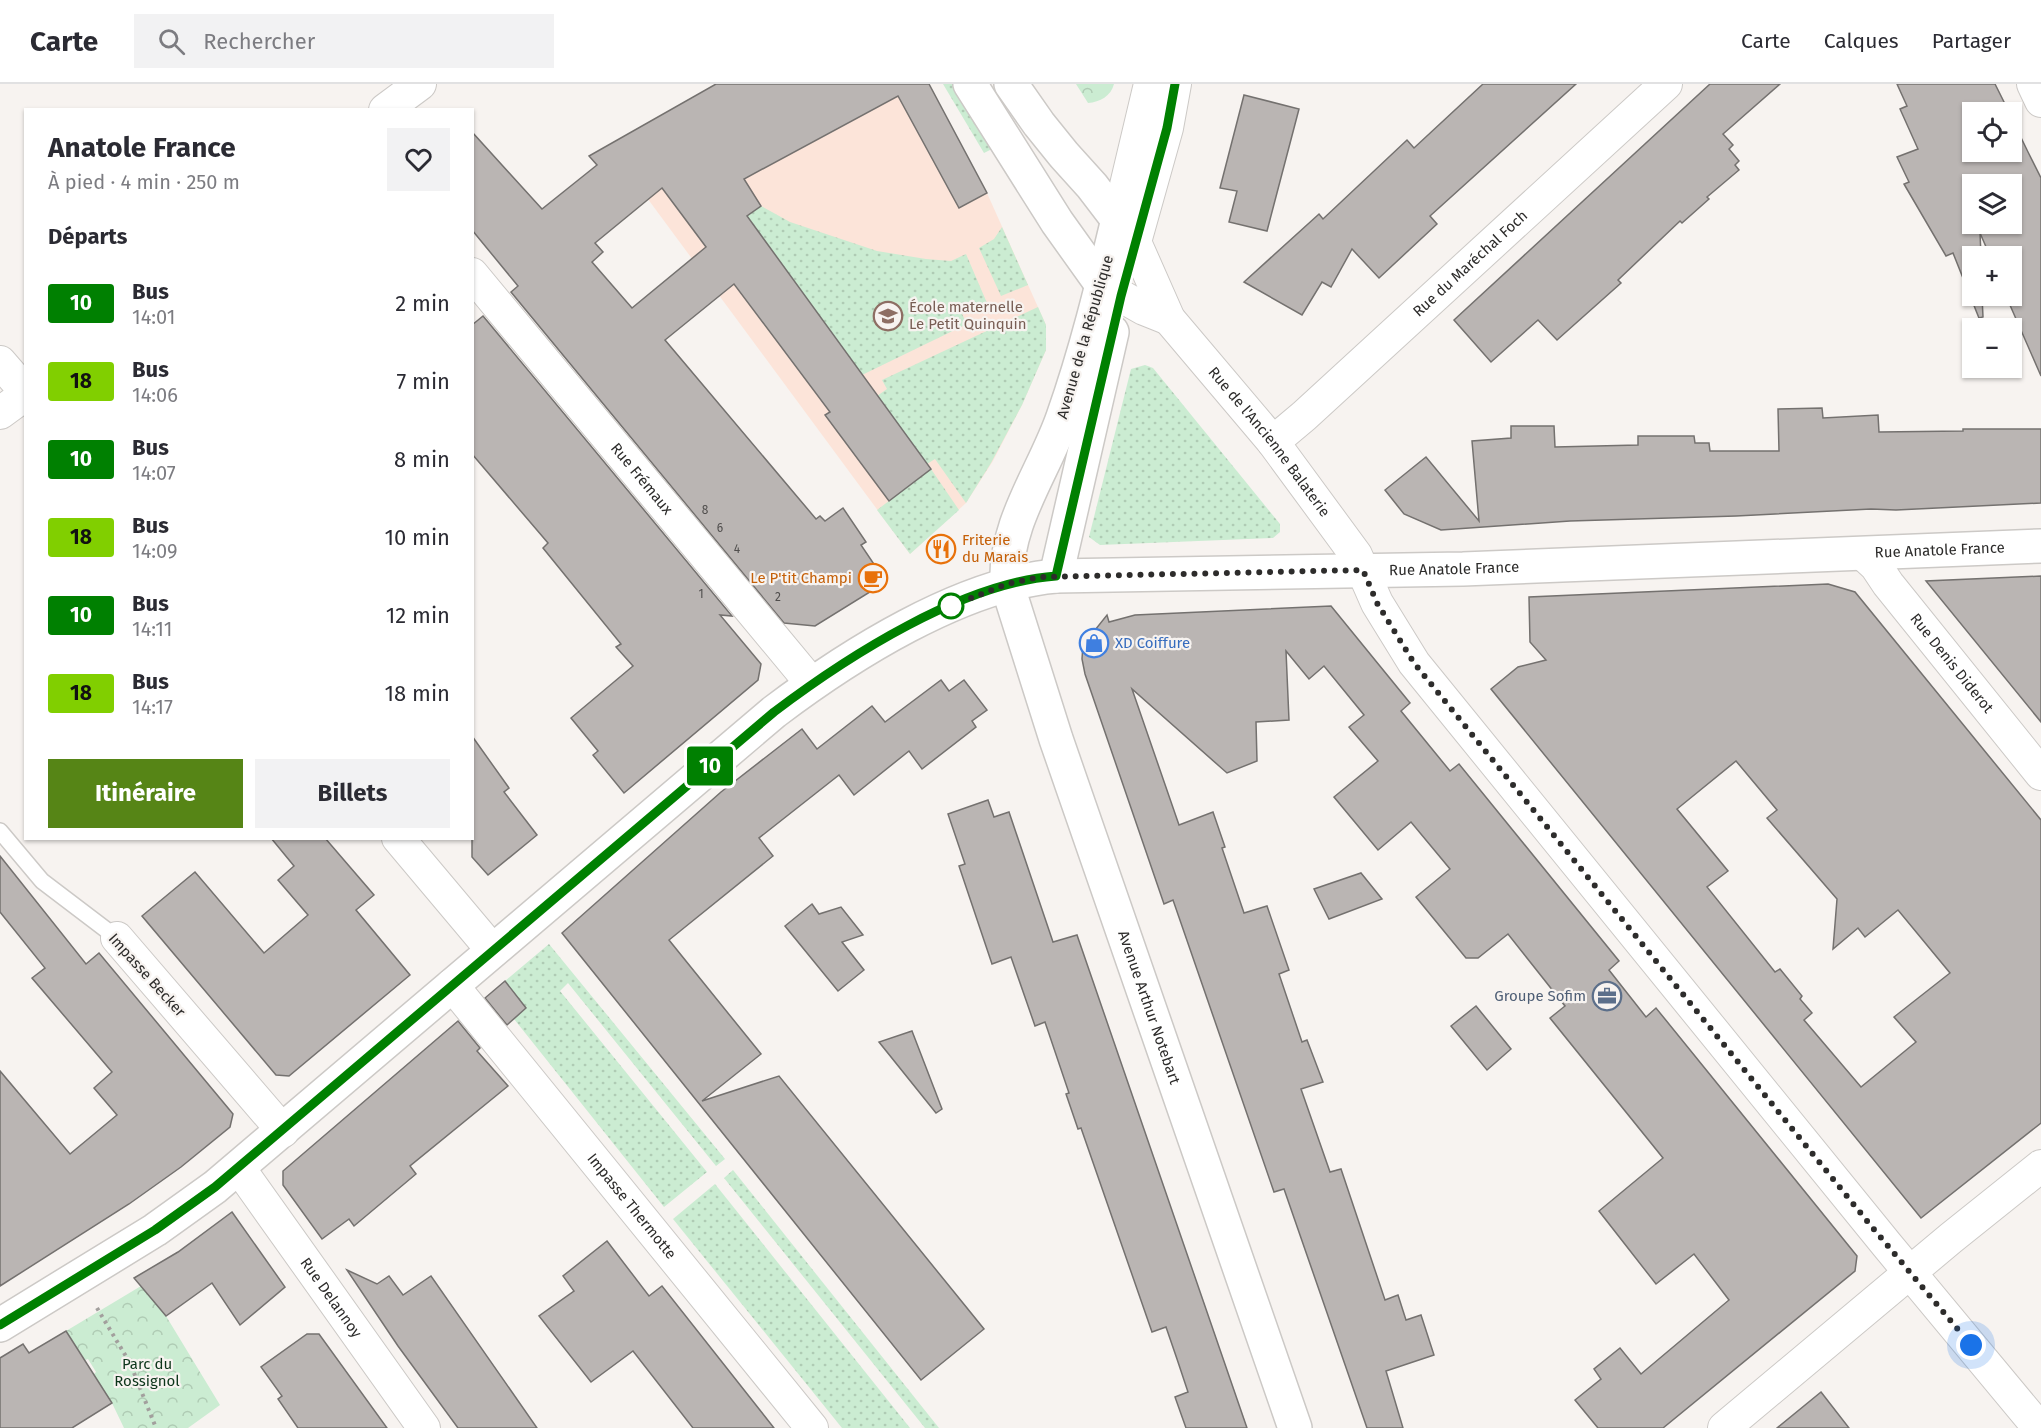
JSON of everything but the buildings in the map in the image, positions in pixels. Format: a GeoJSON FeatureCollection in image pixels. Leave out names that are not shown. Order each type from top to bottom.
{"type":"FeatureCollection","features":[{"type":"Feature","properties":{"kind":"street"},"geometry":{"type":"LineString","coordinates":[[388,108],[420,84]]}},
{"type":"Feature","properties":{"kind":"street","name":"Rue de l'Ancienne Balaterie"},"geometry":{"type":"LineString","coordinates":[[970,84],[1040,197],[1112,290],[1143,309],[1169,319]]}},
{"type":"Feature","properties":{"kind":"street","name":"Rue de l'Ancienne Balaterie"},"geometry":{"type":"LineString","coordinates":[[1011,84],[1039,124],[1126,230],[1169,319],[1273,442],[1356,555],[1377,603],[1414,663],[2039,1428]]}},
{"type":"Feature","properties":{"kind":"street","name":"Avenue de la République"},"geometry":{"type":"LineString","coordinates":[[1056,576],[1112,290],[1126,230],[1149,84]]}},
{"type":"Feature","properties":{"kind":"street","name":"Avenue de la République"},"geometry":{"type":"LineString","coordinates":[[1126,230],[1167,128],[1175,84]]}},
{"type":"Feature","properties":{"kind":"street","name":"Rue du Maréchal Foch"},"geometry":{"type":"LineString","coordinates":[[1273,442],[1666,84]]}},
{"type":"Feature","properties":{"kind":"street"},"geometry":{"type":"LineString","coordinates":[[2033,84],[2041,101]]}},
{"type":"Feature","properties":{"kind":"street","name":"Rue Frémaux"},"geometry":{"type":"LineString","coordinates":[[474,276],[812,684]]}},
{"type":"Feature","properties":{"kind":"street","name":"Avenue de la République"},"geometry":{"type":"LineString","coordinates":[[1007,584],[1006,568],[1013,536],[1071,397],[1112,290]]}},
{"type":"Feature","properties":{"kind":"street"},"geometry":{"type":"LineString","coordinates":[[0,362],[24,391]]}},
{"type":"Feature","properties":{"kind":"street"},"geometry":{"type":"LineString","coordinates":[[0,413],[24,395]]}},
{"type":"Feature","properties":{"kind":"street","name":"Rue Anatole France"},"geometry":{"type":"LineString","coordinates":[[0,1325],[155,1230],[238,1168],[774,712],[812,684],[864,651],[954,604],[1007,584],[1056,576],[1463,569],[2041,546]]}},
{"type":"Feature","properties":{"kind":"street","name":"Rue Denis Diderot"},"geometry":{"type":"LineString","coordinates":[[1863,554],[1876,566],[2041,774]]}},
{"type":"Feature","properties":{"kind":"street","name":"Avenue Arthur Notebart"},"geometry":{"type":"LineString","coordinates":[[1007,584],[1056,739],[1295,1428]]}},
{"type":"Feature","properties":{"kind":"street"},"geometry":{"type":"LineString","coordinates":[[400,840],[493,951]]}},
{"type":"Feature","properties":{"kind":"street","name":"Impasse Becker"},"geometry":{"type":"LineString","coordinates":[[117,938],[283,1131]]}},
{"type":"Feature","properties":{"kind":"street","name":"Impasse Thermotte"},"geometry":{"type":"LineString","coordinates":[[452,985],[812,1428]]}},
{"type":"Feature","properties":{"kind":"street"},"geometry":{"type":"LineString","coordinates":[[1724,1428],[2041,1166]]}},
{"type":"Feature","properties":{"kind":"street","name":"Rue Delannoy"},"geometry":{"type":"LineString","coordinates":[[238,1168],[424,1428]]}},
{"type":"Feature","properties":{"kind":"lane","name":"Impasse Becker"},"geometry":{"type":"LineString","coordinates":[[0,831],[42,881],[117,938]]}},
{"type":"Feature","properties":{"kind":"path"},"geometry":{"type":"LineString","coordinates":[[73,1280],[99,1310],[130,1363],[156,1428]]}},
{"type":"Feature","properties":{"kind":"shaded area","name":"École maternelle Le Petit Quinquin"},"geometry":{"type":"Polygon","coordinates":[[[716,84],[929,84],[987,193],[1046,325],[1046,350],[1022,405],[993,461],[966,503],[910,554],[608,145],[716,84]]]}},
{"type":"Feature","properties":{"kind":"green space"},"geometry":{"type":"Polygon","coordinates":[[[943,84],[958,84],[996,147],[984,153],[943,84]]]}},
{"type":"Feature","properties":{"kind":"green space"},"geometry":{"type":"Polygon","coordinates":[[[1076,84],[1114,84],[1104,98],[1088,103],[1076,84]]]}},
{"type":"Feature","properties":{"kind":"green space"},"geometry":{"type":"Polygon","coordinates":[[[761,206],[790,222],[877,251],[951,261],[966,254],[987,303],[962,314],[967,324],[862,375],[747,216],[761,206]]]}},
{"type":"Feature","properties":{"kind":"green space"},"geometry":{"type":"Polygon","coordinates":[[[1002,227],[1028,285],[1001,296],[979,248],[994,239],[1002,227]]]}},
{"type":"Feature","properties":{"kind":"green space"},"geometry":{"type":"Polygon","coordinates":[[[1038,307],[1046,325],[1046,350],[1022,405],[991,463],[966,503],[935,459],[927,464],[877,396],[887,389],[882,380],[1038,307]]]}},
{"type":"Feature","properties":{"kind":"green space"},"geometry":{"type":"Polygon","coordinates":[[[1145,365],[1153,368],[1280,524],[1280,532],[1273,538],[1100,545],[1089,537],[1131,369],[1145,365]]]}},
{"type":"Feature","properties":{"kind":"green space"},"geometry":{"type":"Polygon","coordinates":[[[931,469],[959,510],[910,554],[877,510],[931,469]]]}},
{"type":"Feature","properties":{"kind":"green space"},"geometry":{"type":"Polygon","coordinates":[[[549,944],[725,1159],[716,1166],[568,983],[560,991],[707,1172],[664,1207],[514,1019],[526,1008],[505,981],[549,944]]]}},
{"type":"Feature","properties":{"kind":"green space"},"geometry":{"type":"Polygon","coordinates":[[[733,1170],[939,1428],[925,1428],[724,1178],[733,1170]]]}},
{"type":"Feature","properties":{"kind":"green space"},"geometry":{"type":"Polygon","coordinates":[[[715,1184],[910,1428],[842,1428],[673,1219],[715,1184]]]}},
{"type":"Feature","properties":{"kind":"green space","name":"Parc du Rossignol"},"geometry":{"type":"Polygon","coordinates":[[[141,1286],[166,1316],[220,1405],[188,1428],[124,1428],[112,1403],[93,1375],[96,1372],[66,1331],[141,1286]]]}},
{"type":"Feature","properties":{"kind":"bus line","name":"10"},"geometry":{"type":"LineString","coordinates":[[0,1325],[155,1230],[215,1187],[774,712],[812,684],[881,640],[954,604],[1007,584],[1056,576],[1098,389],[1173,105],[1175,84]]}},
{"type":"Feature","properties":{"kind":"place","name":"École maternelle Le Petit Quinquin"},"geometry":{"type":"Point","coordinates":[888,316]}},
{"type":"Feature","properties":{"kind":"place","name":"Friterie du Marais"},"geometry":{"type":"Point","coordinates":[941,549]}},
{"type":"Feature","properties":{"kind":"place","name":"Le P'tit Champi"},"geometry":{"type":"Point","coordinates":[873,578]}},
{"type":"Feature","properties":{"kind":"place","name":"XD Coiffure"},"geometry":{"type":"Point","coordinates":[1094,643]}},
{"type":"Feature","properties":{"kind":"place","name":"Groupe Sofim"},"geometry":{"type":"Point","coordinates":[1607,996]}},
{"type":"Feature","properties":{"kind":"route"},"geometry":{"type":"LineString","coordinates":[[951,606],[1007,584],[1040,577],[1363,570],[1377,603],[1414,663],[1872,1227],[1971,1345]]}}]}
